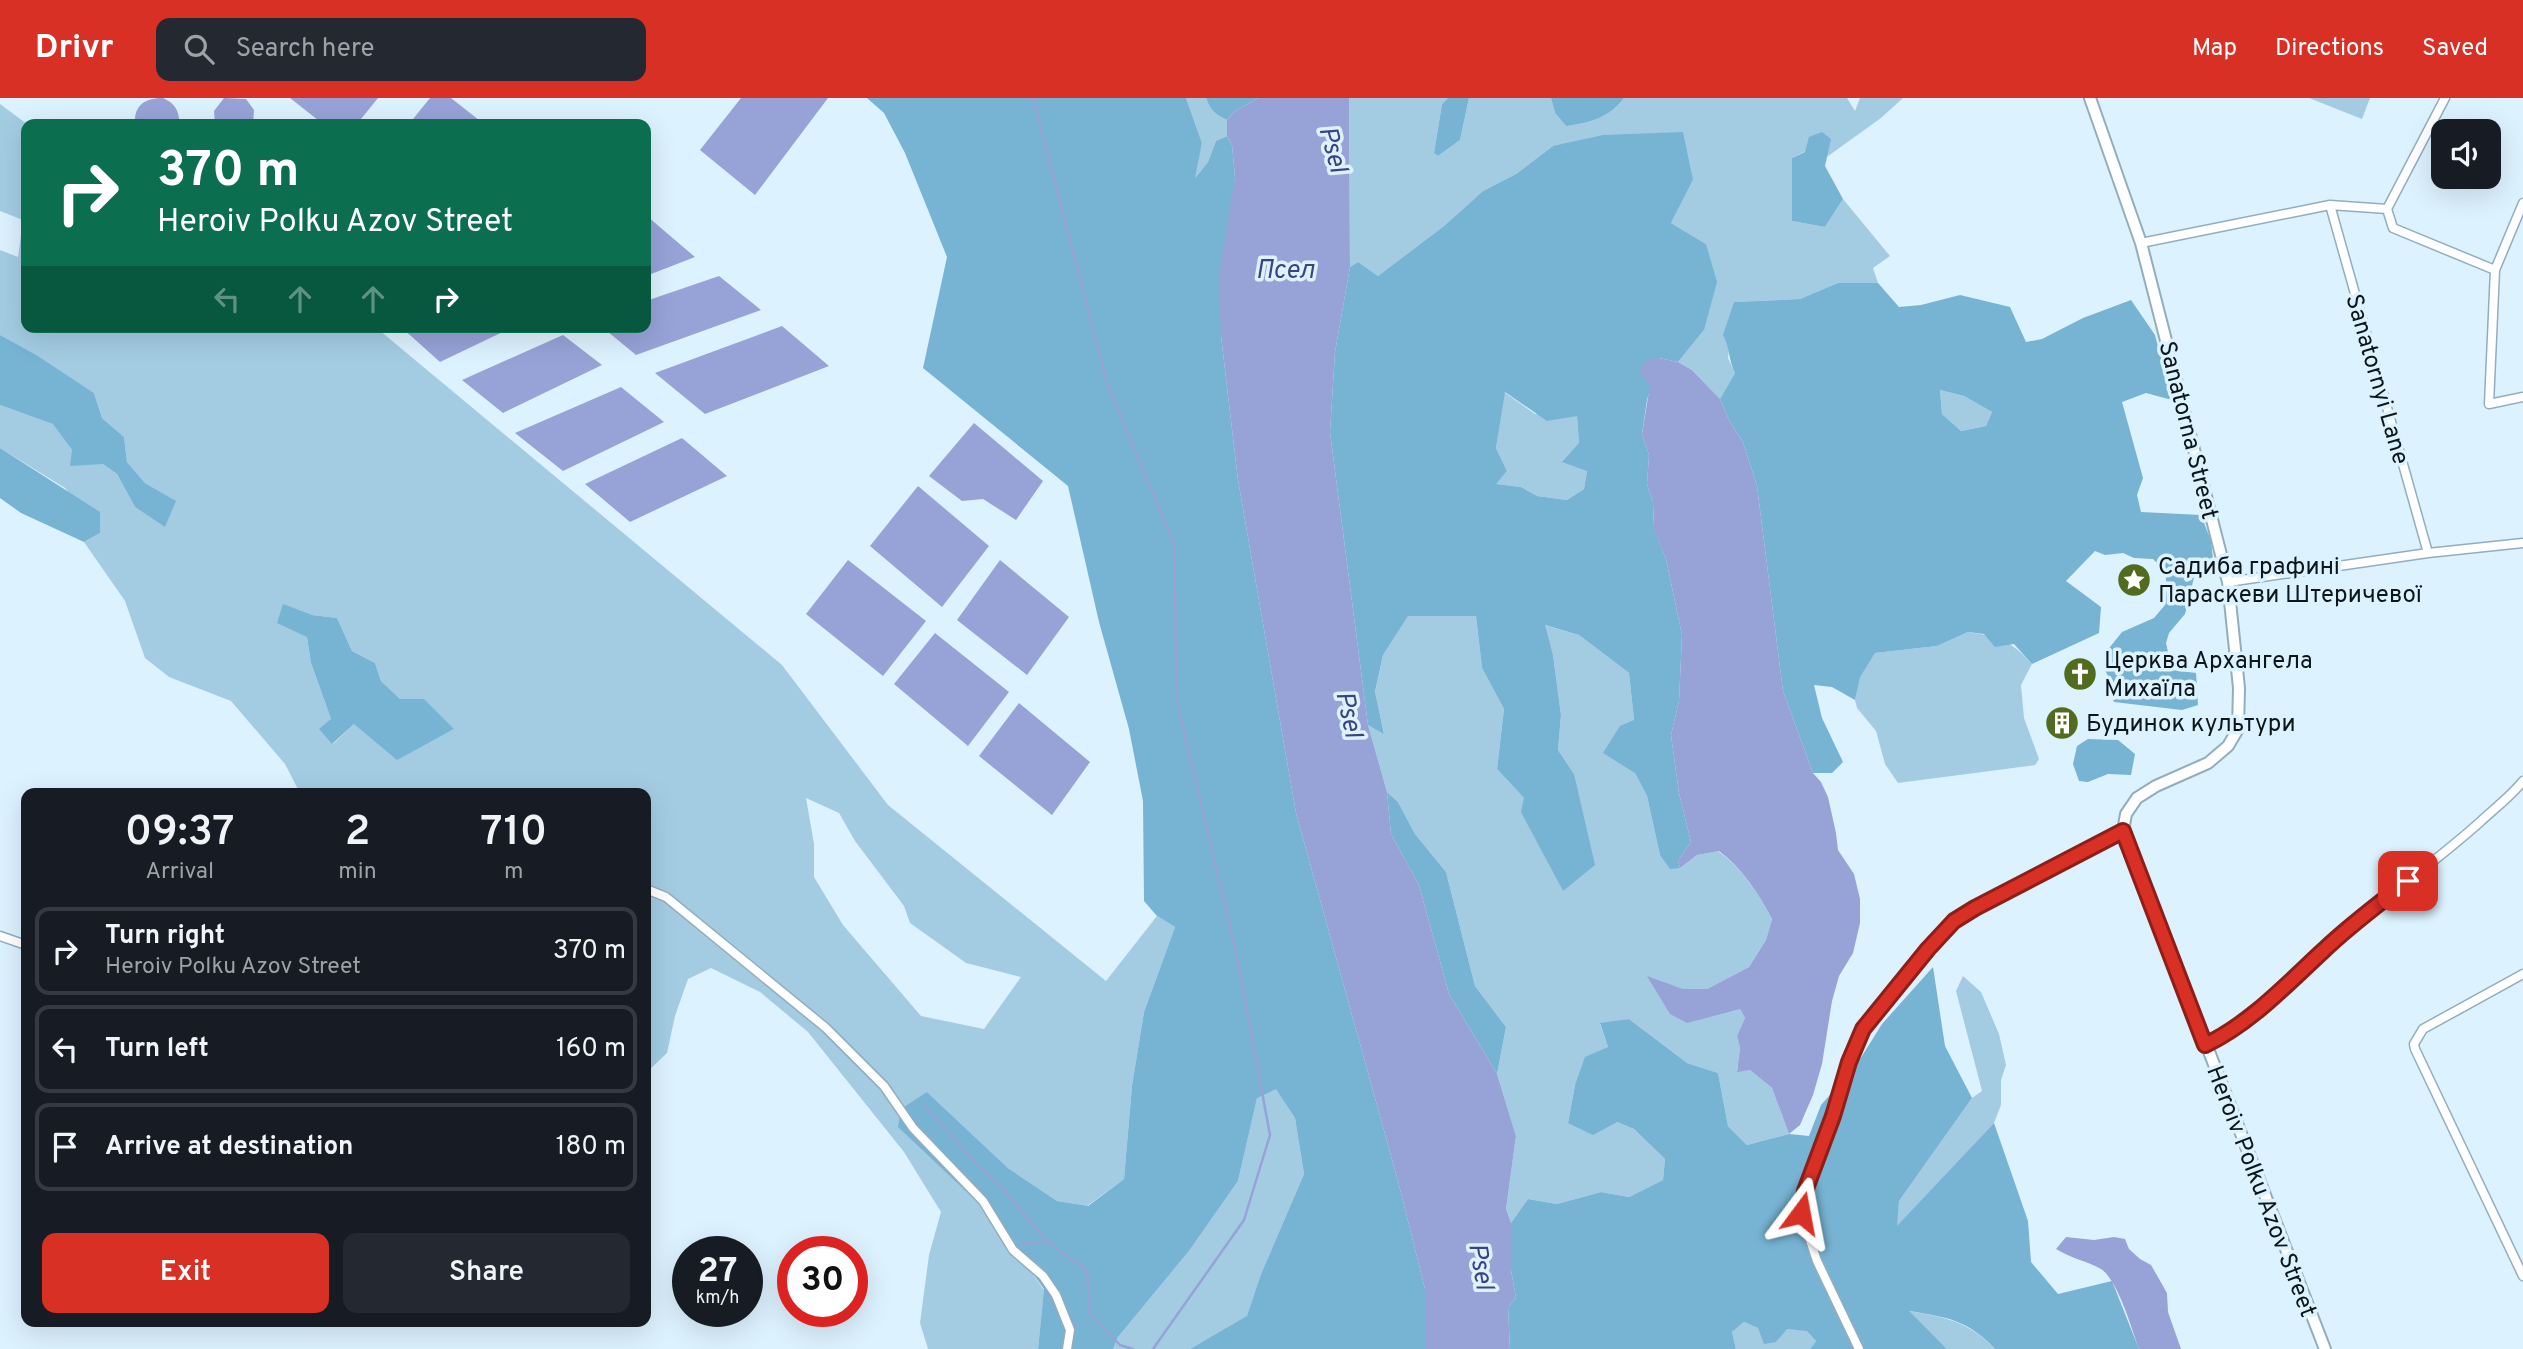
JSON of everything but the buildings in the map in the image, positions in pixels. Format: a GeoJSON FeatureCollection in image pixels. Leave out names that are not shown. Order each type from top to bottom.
{"type":"FeatureCollection","features":[{"type":"Feature","properties":{"kind":"main road","name":"Sanatorna Street"},"geometry":{"type":"LineString","coordinates":[[2090,98],[2141,243],[2228,582],[2239,688],[2238,729],[2228,746],[2208,763],[2156,786],[2137,798],[2126,814],[2123,831]]}},
{"type":"Feature","properties":{"kind":"main road","name":"Heroiv Polku Azov Street"},"geometry":{"type":"LineString","coordinates":[[2123,831],[2325,1349]]}},
{"type":"Feature","properties":{"kind":"street"},"geometry":{"type":"LineString","coordinates":[[2445,98],[2387,209],[2393,228],[2495,270]]}},
{"type":"Feature","properties":{"kind":"street"},"geometry":{"type":"LineString","coordinates":[[2523,203],[2495,270],[2489,404],[2523,397]]}},
{"type":"Feature","properties":{"kind":"street"},"geometry":{"type":"LineString","coordinates":[[2141,243],[2330,205],[2387,209]]}},
{"type":"Feature","properties":{"kind":"street","name":"Sanatornyi Lane"},"geometry":{"type":"LineString","coordinates":[[2330,205],[2428,553]]}},
{"type":"Feature","properties":{"kind":"street"},"geometry":{"type":"LineString","coordinates":[[2228,582],[2428,553],[2523,543]]}},
{"type":"Feature","properties":{"kind":"street"},"geometry":{"type":"LineString","coordinates":[[2205,1045],[2236,1026],[2326,947],[2471,830],[2522,785]]}},
{"type":"Feature","properties":{"kind":"street"},"geometry":{"type":"LineString","coordinates":[[1858,1349],[1817,1261],[1801,1213],[1805,1191],[1863,1029],[1954,921],[2123,831]]}},
{"type":"Feature","properties":{"kind":"street"},"geometry":{"type":"LineString","coordinates":[[651,891],[666,897],[826,1028],[884,1086],[913,1128],[983,1201],[1013,1250],[1043,1276],[1056,1295],[1070,1330],[1067,1349]]}},
{"type":"Feature","properties":{"kind":"street"},"geometry":{"type":"LineString","coordinates":[[0,936],[21,943]]}},
{"type":"Feature","properties":{"kind":"street"},"geometry":{"type":"LineString","coordinates":[[2523,974],[2423,1029],[2414,1044],[2523,1276]]}},
{"type":"Feature","properties":{"kind":"shaded area"},"geometry":{"type":"Polygon","coordinates":[[[867,98],[1186,98],[1202,143],[1195,178],[1208,162],[1216,141],[1227,136],[1232,145],[1235,177],[1221,336],[1238,480],[1296,813],[1398,1181],[1425,1289],[1425,1349],[1190,1349],[1247,1316],[1261,1274],[1304,1174],[1295,1118],[1276,1089],[1257,1098],[1238,1181],[1189,1251],[1118,1337],[1113,1349],[1038,1349],[1044,1289],[988,1212],[898,1127],[901,1109],[927,1092],[1008,1168],[1057,1201],[1088,1206],[1124,1179],[1132,1086],[1144,1012],[1175,927],[1157,916],[1144,901],[1143,801],[1129,729],[1099,622],[1068,486],[923,368],[947,257],[905,153],[884,113],[867,98]]]}},
{"type":"Feature","properties":{"kind":"shaded area"},"geometry":{"type":"Polygon","coordinates":[[[1186,98],[1206,98],[1214,112],[1227,120],[1227,136],[1216,141],[1208,162],[1194,179],[1202,143],[1186,98]]]}},
{"type":"Feature","properties":{"kind":"shaded area"},"geometry":{"type":"Polygon","coordinates":[[[1206,98],[1258,98],[1234,112],[1227,120],[1214,112],[1206,98]]]}},
{"type":"Feature","properties":{"kind":"shaded area"},"geometry":{"type":"Polygon","coordinates":[[[1349,98],[1448,98],[1442,104],[1434,153],[1438,156],[1460,140],[1469,98],[1551,98],[1555,113],[1566,126],[1598,118],[1612,110],[1624,98],[1847,98],[1855,111],[1860,98],[1903,98],[1881,118],[1824,159],[1830,139],[1792,158],[1792,221],[1825,227],[1843,199],[1890,256],[1873,268],[1878,283],[1838,283],[1800,299],[1734,302],[1728,358],[1735,373],[1720,399],[1692,370],[1678,362],[1704,330],[1706,244],[1671,223],[1693,180],[1553,146],[1516,174],[1483,191],[1444,226],[1378,276],[1358,262],[1350,267],[1349,98]]]}},
{"type":"Feature","properties":{"kind":"shaded area"},"geometry":{"type":"Polygon","coordinates":[[[1448,98],[1469,98],[1460,140],[1438,156],[1434,153],[1442,104],[1448,98]]]}},
{"type":"Feature","properties":{"kind":"shaded area"},"geometry":{"type":"Polygon","coordinates":[[[1551,98],[1624,98],[1612,110],[1598,118],[1566,126],[1555,113],[1551,98]]]}},
{"type":"Feature","properties":{"kind":"shaded area"},"geometry":{"type":"Polygon","coordinates":[[[2309,98],[2370,98],[2362,119],[2309,98]]]}},
{"type":"Feature","properties":{"kind":"shaded area"},"geometry":{"type":"Polygon","coordinates":[[[0,104],[21,120],[21,219],[0,211],[0,104]]]}},
{"type":"Feature","properties":{"kind":"shaded area"},"geometry":{"type":"Polygon","coordinates":[[[1683,132],[1693,180],[1671,223],[1706,244],[1717,282],[1704,330],[1678,362],[1659,358],[1647,400],[1642,434],[1649,455],[1647,484],[1653,502],[1654,528],[1666,559],[1682,635],[1679,701],[1671,735],[1679,793],[1691,842],[1678,861],[1680,868],[1670,869],[1660,855],[1647,796],[1635,773],[1603,753],[1620,726],[1634,720],[1629,673],[1579,635],[1545,625],[1553,655],[1561,715],[1558,750],[1574,774],[1595,865],[1563,891],[1521,812],[1524,798],[1497,769],[1504,709],[1482,668],[1476,616],[1408,616],[1383,655],[1375,692],[1384,734],[1368,725],[1330,432],[1335,352],[1350,267],[1358,262],[1378,276],[1444,226],[1483,191],[1516,174],[1553,146],[1603,135],[1683,132]],[[1505,392],[1496,448],[1507,471],[1496,484],[1521,487],[1537,496],[1567,500],[1584,489],[1587,471],[1562,462],[1579,443],[1577,416],[1547,421],[1505,392]]]}},
{"type":"Feature","properties":{"kind":"shaded area"},"geometry":{"type":"Polygon","coordinates":[[[1822,132],[1831,139],[1825,166],[1843,199],[1825,227],[1792,221],[1792,158],[1805,152],[1809,137],[1822,132]]]}},
{"type":"Feature","properties":{"kind":"shaded area"},"geometry":{"type":"Polygon","coordinates":[[[21,235],[21,333],[383,333],[782,665],[888,805],[1106,981],[1157,916],[1175,927],[1144,1012],[1132,1086],[1124,1179],[1087,1206],[1057,1201],[1008,1168],[927,1092],[988,1212],[1044,1290],[1038,1349],[928,1349],[920,1323],[929,1255],[941,1212],[904,1152],[808,1032],[760,992],[711,968],[688,979],[675,1016],[667,1053],[651,1068],[651,788],[297,788],[285,764],[231,701],[169,677],[145,658],[125,601],[84,542],[100,533],[65,488],[0,448],[0,405],[54,424],[72,450],[103,464],[117,474],[135,507],[165,526],[175,501],[145,483],[127,462],[124,437],[102,418],[94,393],[0,335],[0,250],[18,257],[21,235]],[[312,615],[307,637],[311,663],[331,719],[333,744],[354,724],[427,743],[454,729],[400,699],[381,681],[375,663],[352,651],[337,618],[312,615]],[[806,798],[814,844],[814,877],[843,925],[921,1016],[984,1029],[1021,977],[966,963],[910,923],[904,906],[855,841],[839,813],[806,798]]]}},
{"type":"Feature","properties":{"kind":"shaded area"},"geometry":{"type":"Polygon","coordinates":[[[1838,283],[1878,283],[1899,307],[1921,305],[1960,295],[2010,307],[2026,342],[2042,339],[2083,318],[2131,300],[2155,335],[2172,400],[2146,393],[2122,402],[2143,478],[2137,495],[2141,512],[2201,515],[2211,541],[2213,559],[2197,565],[2185,614],[2169,633],[2166,643],[2172,670],[2196,673],[2198,705],[2182,710],[2114,702],[2104,669],[2106,652],[2122,632],[2154,618],[2165,605],[2165,571],[2153,559],[2134,558],[2123,553],[2105,555],[2095,551],[2066,581],[2101,607],[2099,633],[2032,664],[2014,644],[1995,647],[1984,634],[1968,632],[1937,646],[1875,653],[1860,677],[1855,700],[1832,687],[1814,685],[1822,718],[1843,762],[1832,773],[1813,773],[1783,691],[1757,486],[1743,442],[1720,399],[1735,373],[1723,335],[1734,302],[1800,299],[1838,283]],[[1940,390],[1942,414],[1961,431],[1986,426],[1992,412],[1964,396],[1940,390]]]}},
{"type":"Feature","properties":{"kind":"shaded area"},"geometry":{"type":"Polygon","coordinates":[[[0,335],[94,393],[102,418],[124,437],[127,462],[145,483],[176,501],[165,527],[135,507],[117,474],[103,464],[70,466],[72,450],[53,424],[0,405],[0,335]]]}},
{"type":"Feature","properties":{"kind":"shaded area"},"geometry":{"type":"Polygon","coordinates":[[[1940,390],[1964,396],[1992,412],[1986,426],[1961,431],[1942,414],[1940,390]]]}},
{"type":"Feature","properties":{"kind":"shaded area"},"geometry":{"type":"Polygon","coordinates":[[[1504,392],[1535,414],[1577,415],[1579,443],[1587,471],[1584,489],[1567,500],[1537,496],[1521,487],[1495,484],[1507,471],[1496,448],[1504,392]]]}},
{"type":"Feature","properties":{"kind":"shaded area"},"geometry":{"type":"Polygon","coordinates":[[[0,448],[100,512],[100,533],[84,542],[21,513],[0,498],[0,448]]]}},
{"type":"Feature","properties":{"kind":"shaded area"},"geometry":{"type":"Polygon","coordinates":[[[283,604],[312,615],[337,618],[352,651],[375,663],[381,681],[400,699],[424,699],[454,729],[397,760],[354,724],[332,744],[319,729],[331,719],[311,663],[307,637],[277,623],[283,604]]]}},
{"type":"Feature","properties":{"kind":"shaded area"},"geometry":{"type":"Polygon","coordinates":[[[1408,615],[1476,616],[1482,668],[1504,709],[1497,769],[1524,798],[1563,891],[1574,774],[1558,750],[1561,715],[1553,655],[1544,625],[1579,635],[1629,673],[1634,720],[1635,773],[1647,796],[1660,855],[1680,868],[1697,855],[1718,851],[1735,865],[1749,882],[1772,919],[1766,940],[1749,967],[1707,989],[1683,989],[1648,978],[1740,1009],[1745,1018],[1737,1036],[1740,1048],[1737,1071],[1750,1070],[1772,1088],[1789,1134],[1747,1145],[1728,1126],[1718,1073],[1687,1063],[1629,1019],[1600,1024],[1608,1047],[1575,1085],[1568,1123],[1617,1122],[1634,1129],[1665,1159],[1663,1180],[1629,1197],[1601,1192],[1557,1204],[1528,1199],[1511,1223],[1506,1209],[1516,1136],[1497,1074],[1506,1027],[1475,986],[1446,872],[1415,834],[1398,802],[1387,792],[1368,725],[1384,733],[1375,693],[1383,655],[1408,615]]]}},
{"type":"Feature","properties":{"kind":"shaded area"},"geometry":{"type":"Polygon","coordinates":[[[1968,632],[2004,641],[2032,664],[2021,685],[2024,718],[2039,759],[2035,765],[1898,783],[1885,764],[1876,731],[1857,708],[1855,700],[1859,677],[1875,653],[1937,646],[1968,632]]]}},
{"type":"Feature","properties":{"kind":"shaded area"},"geometry":{"type":"Polygon","coordinates":[[[2088,739],[2118,740],[2135,754],[2131,775],[2108,774],[2088,782],[2079,781],[2073,764],[2077,746],[2088,739]]]}},
{"type":"Feature","properties":{"kind":"shaded area"},"geometry":{"type":"Polygon","coordinates":[[[1387,792],[1398,802],[1415,834],[1446,872],[1475,986],[1506,1027],[1497,1074],[1449,994],[1419,885],[1391,834],[1387,792]]]}},
{"type":"Feature","properties":{"kind":"shaded area"},"geometry":{"type":"Polygon","coordinates":[[[1933,967],[1945,1046],[1972,1098],[1899,1201],[1897,1226],[1994,1123],[2028,1221],[2031,1262],[2058,1294],[2112,1281],[2139,1349],[1995,1349],[1976,1332],[1956,1321],[1909,1311],[1947,1349],[1810,1349],[1816,1341],[1807,1331],[1787,1329],[1776,1342],[1764,1344],[1758,1328],[1744,1322],[1732,1332],[1736,1349],[1510,1349],[1508,1307],[1516,1298],[1511,1270],[1511,1223],[1528,1199],[1557,1204],[1601,1192],[1629,1197],[1663,1180],[1665,1159],[1634,1129],[1617,1122],[1593,1135],[1568,1123],[1575,1085],[1585,1057],[1608,1047],[1600,1023],[1629,1019],[1687,1063],[1718,1073],[1728,1126],[1747,1145],[1789,1134],[1809,1136],[1821,1105],[1857,1064],[1882,1024],[1933,967]]]}},
{"type":"Feature","properties":{"kind":"shaded area"},"geometry":{"type":"Polygon","coordinates":[[[1963,976],[1981,992],[1999,1034],[2006,1065],[2001,1080],[2001,1105],[1994,1123],[1896,1228],[1899,1201],[1972,1098],[1982,1091],[1956,991],[1963,976]]]}},
{"type":"Feature","properties":{"kind":"shaded area"},"geometry":{"type":"Polygon","coordinates":[[[1276,1088],[1295,1118],[1304,1174],[1261,1274],[1247,1317],[1190,1349],[1113,1349],[1118,1337],[1189,1251],[1238,1181],[1257,1097],[1276,1088]]]}},
{"type":"Feature","properties":{"kind":"shaded area"},"geometry":{"type":"Polygon","coordinates":[[[1908,1311],[1965,1326],[1995,1349],[1947,1349],[1908,1311]]]}},
{"type":"Feature","properties":{"kind":"shaded area"},"geometry":{"type":"Polygon","coordinates":[[[1744,1322],[1758,1328],[1776,1342],[1786,1329],[1807,1330],[1816,1341],[1810,1349],[1736,1349],[1732,1332],[1744,1322]]]}},
{"type":"Feature","properties":{"kind":"water"},"geometry":{"type":"Polygon","coordinates":[[[163,98],[171,102],[179,119],[135,119],[139,107],[151,99],[163,98]]]}},
{"type":"Feature","properties":{"kind":"water"},"geometry":{"type":"Polygon","coordinates":[[[224,98],[246,99],[254,110],[253,119],[215,119],[214,111],[224,98]]]}},
{"type":"Feature","properties":{"kind":"water"},"geometry":{"type":"Polygon","coordinates":[[[290,98],[378,98],[361,119],[317,119],[290,98]]]}},
{"type":"Feature","properties":{"kind":"water"},"geometry":{"type":"Polygon","coordinates":[[[430,98],[451,98],[478,119],[413,119],[430,98]]]}},
{"type":"Feature","properties":{"kind":"water"},"geometry":{"type":"Polygon","coordinates":[[[741,98],[828,98],[755,195],[700,150],[741,98]]]}},
{"type":"Feature","properties":{"kind":"water","name":"Псел"},"geometry":{"type":"Polygon","coordinates":[[[1258,98],[1349,98],[1350,267],[1335,352],[1330,432],[1368,725],[1387,792],[1391,834],[1419,885],[1449,994],[1497,1074],[1516,1136],[1506,1209],[1511,1223],[1511,1270],[1516,1298],[1508,1307],[1510,1349],[1425,1349],[1425,1289],[1398,1181],[1296,813],[1238,480],[1221,336],[1219,275],[1235,177],[1232,145],[1227,136],[1227,120],[1234,112],[1258,98]]]}},
{"type":"Feature","properties":{"kind":"water"},"geometry":{"type":"Polygon","coordinates":[[[651,220],[695,257],[651,274],[651,220]]]}},
{"type":"Feature","properties":{"kind":"water"},"geometry":{"type":"Polygon","coordinates":[[[719,276],[761,310],[636,355],[609,333],[651,333],[651,299],[719,276]]]}},
{"type":"Feature","properties":{"kind":"water"},"geometry":{"type":"Polygon","coordinates":[[[782,326],[829,366],[705,414],[655,373],[782,326]]]}},
{"type":"Feature","properties":{"kind":"water"},"geometry":{"type":"Polygon","coordinates":[[[408,333],[500,333],[440,362],[408,333]]]}},
{"type":"Feature","properties":{"kind":"water"},"geometry":{"type":"Polygon","coordinates":[[[563,335],[602,365],[503,413],[462,380],[563,335]]]}},
{"type":"Feature","properties":{"kind":"water"},"geometry":{"type":"Polygon","coordinates":[[[1659,358],[1678,362],[1692,370],[1720,399],[1743,442],[1757,486],[1783,691],[1813,773],[1828,797],[1838,850],[1854,874],[1860,899],[1860,923],[1853,953],[1839,976],[1832,1001],[1822,1064],[1813,1095],[1800,1125],[1789,1134],[1772,1088],[1750,1070],[1737,1072],[1740,1048],[1737,1036],[1745,1018],[1740,1009],[1687,1023],[1670,1014],[1647,976],[1683,989],[1707,989],[1749,967],[1766,940],[1772,919],[1749,882],[1719,851],[1697,855],[1680,868],[1678,861],[1691,842],[1679,793],[1671,735],[1679,701],[1682,635],[1666,559],[1654,529],[1653,502],[1647,484],[1649,455],[1642,434],[1650,385],[1639,371],[1647,359],[1659,358]]]}},
{"type":"Feature","properties":{"kind":"water"},"geometry":{"type":"Polygon","coordinates":[[[621,387],[664,422],[563,471],[515,433],[621,387]]]}},
{"type":"Feature","properties":{"kind":"water"},"geometry":{"type":"Polygon","coordinates":[[[974,423],[1043,481],[1016,520],[983,499],[962,501],[929,476],[974,423]]]}},
{"type":"Feature","properties":{"kind":"water"},"geometry":{"type":"Polygon","coordinates":[[[682,438],[727,476],[630,522],[585,484],[682,438]]]}},
{"type":"Feature","properties":{"kind":"water"},"geometry":{"type":"Polygon","coordinates":[[[918,486],[989,546],[942,607],[870,546],[918,486]]]}},
{"type":"Feature","properties":{"kind":"water"},"geometry":{"type":"Polygon","coordinates":[[[848,560],[926,621],[883,676],[806,614],[848,560]]]}},
{"type":"Feature","properties":{"kind":"water"},"geometry":{"type":"Polygon","coordinates":[[[1000,560],[1069,617],[1027,675],[957,620],[1000,560]]]}},
{"type":"Feature","properties":{"kind":"water"},"geometry":{"type":"Polygon","coordinates":[[[935,633],[1009,692],[968,746],[894,684],[935,633]]]}},
{"type":"Feature","properties":{"kind":"water"},"geometry":{"type":"Polygon","coordinates":[[[1019,703],[1090,762],[1052,815],[979,756],[1019,703]]]}},
{"type":"Feature","properties":{"kind":"water"},"geometry":{"type":"Polygon","coordinates":[[[2066,1237],[2125,1239],[2129,1249],[2151,1265],[2167,1293],[2168,1312],[2181,1349],[2139,1349],[2124,1306],[2107,1275],[2096,1266],[2056,1249],[2066,1237]]]}},
{"type":"Feature","properties":{"kind":"waterway"},"geometry":{"type":"LineString","coordinates":[[1033,98],[1108,386],[1174,544],[1177,702],[1236,952],[1270,1135],[1244,1220],[1153,1349]]}},
{"type":"Feature","properties":{"kind":"waterway"},"geometry":{"type":"LineString","coordinates":[[924,1105],[1048,1242],[1087,1270],[1090,1314],[1120,1345],[1133,1349]]}},
{"type":"Feature","properties":{"kind":"waterway"},"geometry":{"type":"LineString","coordinates":[[1020,1244],[1048,1242]]}},
{"type":"Feature","properties":{"kind":"place","name":"Садиба графині Параскеви Штеричевої"},"geometry":{"type":"Point","coordinates":[2134,580]}},
{"type":"Feature","properties":{"kind":"place","name":"Церква Архангела Михаїла"},"geometry":{"type":"Point","coordinates":[2080,674]}},
{"type":"Feature","properties":{"kind":"place","name":"Будинок культури"},"geometry":{"type":"Point","coordinates":[2062,723]}},
{"type":"Feature","properties":{"kind":"route"},"geometry":{"type":"LineString","coordinates":[[1801,1213],[1805,1191],[1863,1029],[1928,949],[1954,921],[1975,908],[2123,831],[2205,1045],[2236,1026],[2326,947],[2408,881]]}},
{"type":"Feature","properties":{"kind":"water label","name":"Psel"},"geometry":{"type":"Point","coordinates":[1334,149]}},
{"type":"Feature","properties":{"kind":"water label","name":"Psel"},"geometry":{"type":"Point","coordinates":[1350,714]}},
{"type":"Feature","properties":{"kind":"water label","name":"Psel"},"geometry":{"type":"Point","coordinates":[1482,1266]}}]}
